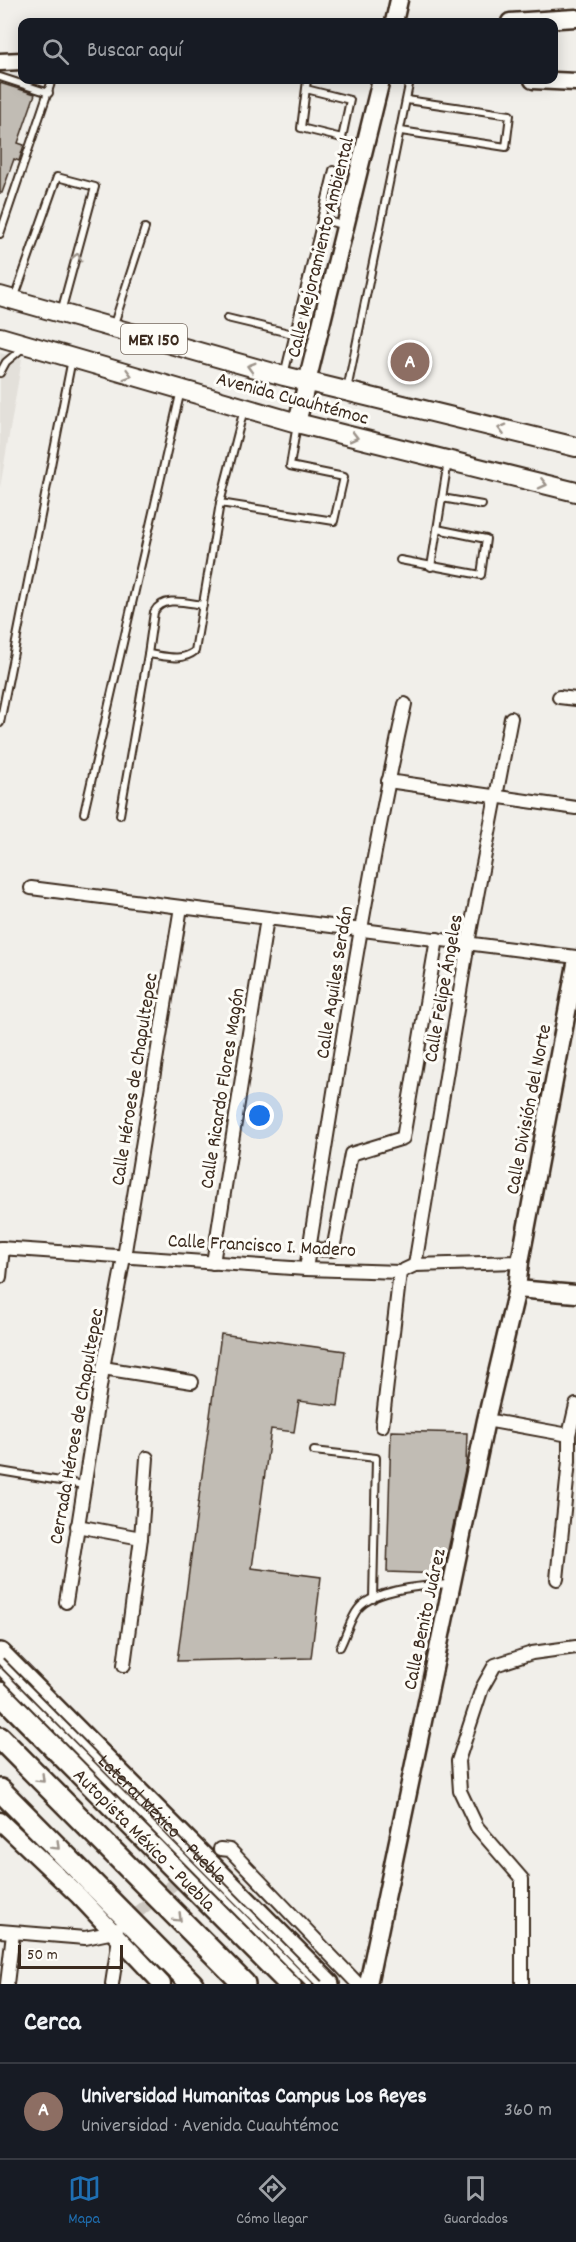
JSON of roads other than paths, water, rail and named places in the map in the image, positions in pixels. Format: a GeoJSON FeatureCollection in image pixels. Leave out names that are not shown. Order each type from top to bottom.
{"type":"FeatureCollection","features":[{"type":"Feature","properties":{"kind":"highway","name":"Lateral México - Puebla"},"geometry":{"type":"LineString","coordinates":[[0,1654],[328,1984]]}},
{"type":"Feature","properties":{"kind":"highway","name":"Autopista México - Puebla"},"geometry":{"type":"LineString","coordinates":[[0,1693],[290,1984]]}},
{"type":"Feature","properties":{"kind":"highway","name":"Autopista México - Puebla"},"geometry":{"type":"LineString","coordinates":[[0,1738],[244,1984]]}},
{"type":"Feature","properties":{"kind":"highway"},"geometry":{"type":"LineString","coordinates":[[0,1790],[192,1984]]}},
{"type":"Feature","properties":{"kind":"main road"},"geometry":{"type":"LineString","coordinates":[[395,18],[399,0]]}},
{"type":"Feature","properties":{"kind":"main road"},"geometry":{"type":"LineString","coordinates":[[558,19],[576,18]]}},
{"type":"Feature","properties":{"kind":"main road"},"geometry":{"type":"LineString","coordinates":[[0,63],[18,61]]}},
{"type":"Feature","properties":{"kind":"main road"},"geometry":{"type":"LineString","coordinates":[[558,81],[576,82]]}},
{"type":"Feature","properties":{"kind":"main road","name":"Calle Mejoramiento Ambiental"},"geometry":{"type":"LineString","coordinates":[[297,423],[380,84]]}},
{"type":"Feature","properties":{"kind":"main road","name":"Avenida Cuauhtémoc"},"geometry":{"type":"LineString","coordinates":[[7,298],[284,376],[576,447]]}},
{"type":"Feature","properties":{"kind":"main road","name":"Avenida Cuauhtémoc"},"geometry":{"type":"LineString","coordinates":[[0,336],[297,423],[576,492]]}},
{"type":"Feature","properties":{"kind":"main road","name":"Calle División del Norte"},"geometry":{"type":"LineString","coordinates":[[520,1262],[576,964]]}},
{"type":"Feature","properties":{"kind":"main road","name":"Calle Benito Juárez"},"geometry":{"type":"LineString","coordinates":[[368,1984],[486,1420],[517,1289],[520,1262]]}},
{"type":"Feature","properties":{"kind":"main road"},"geometry":{"type":"LineString","coordinates":[[517,1289],[576,1294]]}},
{"type":"Feature","properties":{"kind":"main road"},"geometry":{"type":"LineString","coordinates":[[0,1821],[117,1932],[162,1984]]}},
{"type":"Feature","properties":{"kind":"street"},"geometry":{"type":"LineString","coordinates":[[559,696],[576,699]]}},
{"type":"Feature","properties":{"kind":"street","name":"Calle Aquiles Serdán"},"geometry":{"type":"LineString","coordinates":[[306,1269],[361,930],[388,781],[405,704]]}},
{"type":"Feature","properties":{"kind":"street","name":"Calle Felipe Ángeles"},"geometry":{"type":"LineString","coordinates":[[415,1265],[468,943],[511,718]]}},
{"type":"Feature","properties":{"kind":"street"},"geometry":{"type":"LineString","coordinates":[[388,781],[576,808]]}},
{"type":"Feature","properties":{"kind":"street"},"geometry":{"type":"LineString","coordinates":[[31,888],[576,957]]}},
{"type":"Feature","properties":{"kind":"street","name":"Calle Héroes de Chapultepec"},"geometry":{"type":"LineString","coordinates":[[124,1257],[181,907]]}},
{"type":"Feature","properties":{"kind":"street","name":"Calle Ricardo Flores Magón"},"geometry":{"type":"LineString","coordinates":[[213,1263],[267,918]]}},
{"type":"Feature","properties":{"kind":"street"},"geometry":{"type":"LineString","coordinates":[[309,1249],[333,1250],[351,1154],[403,1138],[437,939]]}},
{"type":"Feature","properties":{"kind":"street"},"geometry":{"type":"LineString","coordinates":[[0,1277],[1,1248]]}},
{"type":"Feature","properties":{"kind":"street","name":"Calle Francisco I. Madero"},"geometry":{"type":"LineString","coordinates":[[1,1248],[306,1269],[400,1272],[415,1265],[520,1262]]}},
{"type":"Feature","properties":{"kind":"street","name":"Cerrada Héroes de Chapultepec"},"geometry":{"type":"LineString","coordinates":[[66,1602],[103,1368],[124,1257]]}},
{"type":"Feature","properties":{"kind":"street"},"geometry":{"type":"LineString","coordinates":[[382,1426],[400,1272]]}},
{"type":"Feature","properties":{"kind":"street"},"geometry":{"type":"LineString","coordinates":[[103,1368],[192,1382]]}},
{"type":"Feature","properties":{"kind":"street"},"geometry":{"type":"LineString","coordinates":[[557,1579],[573,1462],[569,1435],[576,1405]]}},
{"type":"Feature","properties":{"kind":"street"},"geometry":{"type":"LineString","coordinates":[[486,1420],[569,1435]]}},
{"type":"Feature","properties":{"kind":"street"},"geometry":{"type":"LineString","coordinates":[[124,1665],[141,1538],[147,1458]]}},
{"type":"Feature","properties":{"kind":"street"},"geometry":{"type":"LineString","coordinates":[[77,1526],[141,1538]]}},
{"type":"Feature","properties":{"kind":"street"},"geometry":{"type":"LineString","coordinates":[[522,1984],[522,1879],[477,1827],[460,1791],[458,1761],[482,1688],[495,1665],[532,1653],[576,1647]]}},
{"type":"Feature","properties":{"kind":"street"},"geometry":{"type":"LineString","coordinates":[[220,1849],[230,1850],[358,1984]]}},
{"type":"Feature","properties":{"kind":"street"},"geometry":{"type":"LineString","coordinates":[[7,1984],[6,1932],[85,1938],[117,1932],[112,1984]]}},
{"type":"Feature","properties":{"kind":"lane"},"geometry":{"type":"LineString","coordinates":[[0,77],[18,83]]}},
{"type":"Feature","properties":{"kind":"lane"},"geometry":{"type":"LineString","coordinates":[[21,84],[49,93]]}},
{"type":"Feature","properties":{"kind":"lane"},"geometry":{"type":"LineString","coordinates":[[0,234],[51,84]]}},
{"type":"Feature","properties":{"kind":"lane"},"geometry":{"type":"LineString","coordinates":[[306,84],[306,88],[301,128],[342,138],[350,100],[306,88]]}},
{"type":"Feature","properties":{"kind":"lane"},"geometry":{"type":"LineString","coordinates":[[346,390],[409,84]]}},
{"type":"Feature","properties":{"kind":"lane"},"geometry":{"type":"LineString","coordinates":[[400,131],[506,147],[510,115],[406,100]]}},
{"type":"Feature","properties":{"kind":"lane"},"geometry":{"type":"LineString","coordinates":[[284,376],[333,170]]}},
{"type":"Feature","properties":{"kind":"lane"},"geometry":{"type":"LineString","coordinates":[[7,298],[57,177],[95,187],[61,313]]}},
{"type":"Feature","properties":{"kind":"lane"},"geometry":{"type":"LineString","coordinates":[[321,219],[345,226]]}},
{"type":"Feature","properties":{"kind":"lane"},"geometry":{"type":"LineString","coordinates":[[113,328],[145,228]]}},
{"type":"Feature","properties":{"kind":"lane"},"geometry":{"type":"LineString","coordinates":[[227,318],[293,334]]}},
{"type":"Feature","properties":{"kind":"lane"},"geometry":{"type":"LineString","coordinates":[[0,373],[6,362],[26,345]]}},
{"type":"Feature","properties":{"kind":"lane"},"geometry":{"type":"LineString","coordinates":[[0,723],[72,358]]}},
{"type":"Feature","properties":{"kind":"lane"},"geometry":{"type":"LineString","coordinates":[[84,813],[181,390]]}},
{"type":"Feature","properties":{"kind":"lane"},"geometry":{"type":"LineString","coordinates":[[148,654],[178,658],[188,657],[195,651],[220,503],[245,408]]}},
{"type":"Feature","properties":{"kind":"lane"},"geometry":{"type":"LineString","coordinates":[[220,503],[334,521],[344,477],[290,466],[297,423]]}},
{"type":"Feature","properties":{"kind":"lane"},"geometry":{"type":"LineString","coordinates":[[431,567],[448,461]]}},
{"type":"Feature","properties":{"kind":"lane"},"geometry":{"type":"LineString","coordinates":[[442,498],[482,505]]}},
{"type":"Feature","properties":{"kind":"lane"},"geometry":{"type":"LineString","coordinates":[[400,560],[481,575],[486,539],[437,529]]}},
{"type":"Feature","properties":{"kind":"lane"},"geometry":{"type":"LineString","coordinates":[[120,815],[154,612],[157,606],[169,601],[203,605]]}},
{"type":"Feature","properties":{"kind":"lane"},"geometry":{"type":"LineString","coordinates":[[314,1451],[376,1458],[373,1599]]}},
{"type":"Feature","properties":{"kind":"lane"},"geometry":{"type":"LineString","coordinates":[[0,1472],[84,1485]]}},
{"type":"Feature","properties":{"kind":"lane"},"geometry":{"type":"LineString","coordinates":[[340,1647],[358,1609],[373,1599],[393,1592],[452,1584]]}},
{"type":"Feature","properties":{"kind":"lane"},"geometry":{"type":"LineString","coordinates":[[0,1661],[319,1984]]}},
{"type":"Feature","properties":{"kind":"lane"},"geometry":{"type":"LineString","coordinates":[[0,1672],[309,1984]]}},
{"type":"Feature","properties":{"kind":"tunnel"},"geometry":{"type":"LineString","coordinates":[[124,1923],[188,1873]]}},
{"type":"Feature","properties":{"kind":"place","name":"Universidad Humanitas Campus Los Reyes"},"geometry":{"type":"Point","coordinates":[410,362]}}]}
